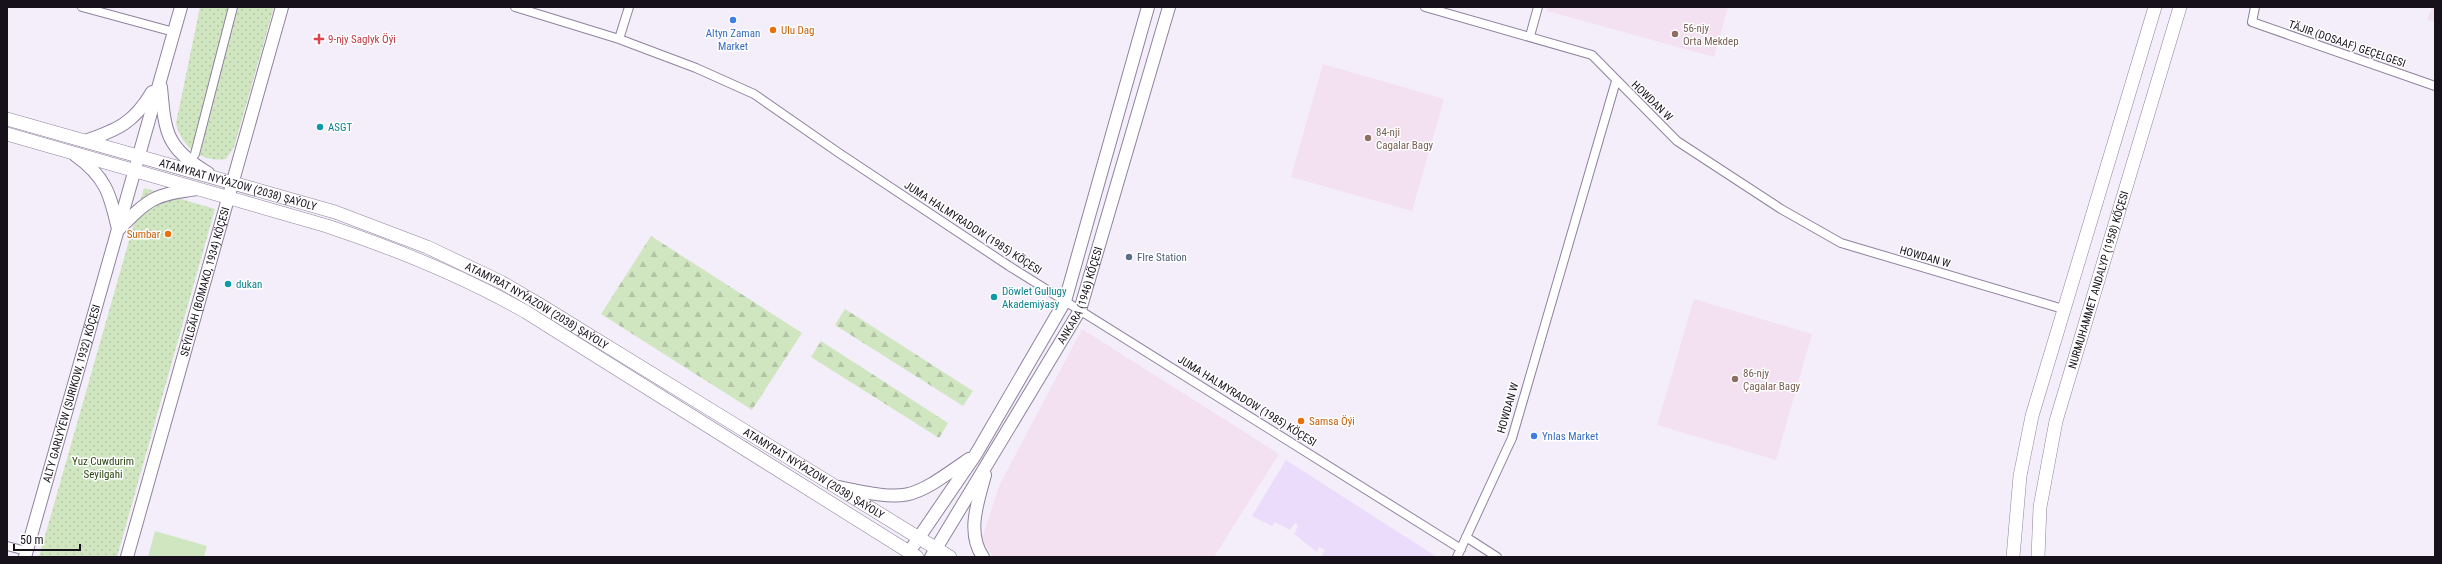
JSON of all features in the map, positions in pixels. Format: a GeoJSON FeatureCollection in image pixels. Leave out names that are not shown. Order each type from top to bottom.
{"type":"FeatureCollection","features":[{"type":"Feature","properties":{"kind":"main road"},"geometry":{"type":"LineString","coordinates":[[2013,557],[2016,509],[2025,448],[2063,309],[2155,7]]}},
{"type":"Feature","properties":{"kind":"main road","name":"NURMUHAMMET ANDALYP (1958) KÖÇESI"},"geometry":{"type":"LineString","coordinates":[[2038,557],[2040,507],[2056,420],[2180,7]]}},
{"type":"Feature","properties":{"kind":"main road","name":"ATAMYRAT NYÝAZOW (2038) ŞAÝOLY"},"geometry":{"type":"LineString","coordinates":[[7,119],[335,212],[427,247],[472,268],[560,315],[837,486],[918,538],[933,552],[950,557]]}},
{"type":"Feature","properties":{"kind":"main road","name":"ATAMYRAT NYÝAZOW (2038) ŞAÝOLY"},"geometry":{"type":"LineString","coordinates":[[7,134],[228,197],[376,242],[424,261],[494,294],[913,554]]}},
{"type":"Feature","properties":{"kind":"street"},"geometry":{"type":"LineString","coordinates":[[82,7],[174,32]]}},
{"type":"Feature","properties":{"kind":"street","name":"ALTY GARLYÝEW (SURIKOW, 1932) KÖÇESI"},"geometry":{"type":"LineString","coordinates":[[26,554],[181,7]]}},
{"type":"Feature","properties":{"kind":"street"},"geometry":{"type":"LineString","coordinates":[[195,154],[233,7]]}},
{"type":"Feature","properties":{"kind":"street","name":"SEÝILGÄH (BOMAKO, 1934) KÖÇESI"},"geometry":{"type":"LineString","coordinates":[[127,557],[282,7]]}},
{"type":"Feature","properties":{"kind":"street","name":"JUMA HALMYRADOW (1985) KÖÇESI"},"geometry":{"type":"LineString","coordinates":[[515,7],[619,39],[696,68],[754,94],[899,193],[1080,310],[1461,549]]}},
{"type":"Feature","properties":{"kind":"street"},"geometry":{"type":"LineString","coordinates":[[619,39],[629,7]]}},
{"type":"Feature","properties":{"kind":"street","name":"ANKARA (1946) KÖÇESI"},"geometry":{"type":"LineString","coordinates":[[913,554],[918,538],[976,454],[1065,300],[1148,7]]}},
{"type":"Feature","properties":{"kind":"street","name":"ANKARA (1946) KÖÇESI"},"geometry":{"type":"LineString","coordinates":[[933,552],[1080,310],[1169,7]]}},
{"type":"Feature","properties":{"kind":"street"},"geometry":{"type":"LineString","coordinates":[[1425,7],[1592,55],[1616,81]]}},
{"type":"Feature","properties":{"kind":"street"},"geometry":{"type":"LineString","coordinates":[[1530,36],[1538,7]]}},
{"type":"Feature","properties":{"kind":"street","name":"TÄJIR (DOSAAF) GEÇELGESI"},"geometry":{"type":"LineString","coordinates":[[2255,7],[2252,22],[2435,86]]}},
{"type":"Feature","properties":{"kind":"street"},"geometry":{"type":"LineString","coordinates":[[85,141],[118,130],[142,110],[161,78]]}},
{"type":"Feature","properties":{"kind":"street","name":"ALTY GARLYÝEW (SURIKOW, 1932) KÖÇESI"},"geometry":{"type":"LineString","coordinates":[[161,78],[164,118],[168,136],[173,146],[194,165],[216,179]]}},
{"type":"Feature","properties":{"kind":"street","name":"HOWDAN W"},"geometry":{"type":"LineString","coordinates":[[1457,557],[1512,438],[1616,81],[1677,141],[1781,209],[1841,244],[2063,309]]}},
{"type":"Feature","properties":{"kind":"street"},"geometry":{"type":"LineString","coordinates":[[73,153],[93,169],[105,183],[118,230]]}},
{"type":"Feature","properties":{"kind":"street","name":"ATAMYRAT NYÝAZOW (2038) ŞAÝOLY"},"geometry":{"type":"LineString","coordinates":[[118,230],[145,203],[156,197],[200,189]]}},
{"type":"Feature","properties":{"kind":"street"},"geometry":{"type":"LineString","coordinates":[[837,486],[883,497],[908,496],[922,491],[976,454]]}},
{"type":"Feature","properties":{"kind":"street"},"geometry":{"type":"LineString","coordinates":[[983,557],[976,544],[974,527],[977,504],[988,462]]}},
{"type":"Feature","properties":{"kind":"street"},"geometry":{"type":"LineString","coordinates":[[1466,537],[1497,557]]}},
{"type":"Feature","properties":{"kind":"street"},"geometry":{"type":"LineString","coordinates":[[7,546],[26,554]]}},
{"type":"Feature","properties":{"kind":"shaded area","name":"56-njy Orta Mekdep"},"geometry":{"type":"Polygon","coordinates":[[[1548,7],[1728,7],[1714,57],[1547,11],[1548,7]]]}},
{"type":"Feature","properties":{"kind":"shaded area"},"geometry":{"type":"Polygon","coordinates":[[[2432,7],[2435,7],[2435,22],[2427,20],[2432,7]]]}},
{"type":"Feature","properties":{"kind":"shaded area","name":"84-nji Cagalar Bagy"},"geometry":{"type":"Polygon","coordinates":[[[1323,64],[1444,99],[1412,211],[1291,177],[1323,64]]]}},
{"type":"Feature","properties":{"kind":"shaded area","name":"86-njy Çagalar Bagy"},"geometry":{"type":"Polygon","coordinates":[[[1694,299],[1812,334],[1776,460],[1657,425],[1694,299]]]}},
{"type":"Feature","properties":{"kind":"shaded area"},"geometry":{"type":"Polygon","coordinates":[[[1082,329],[1279,454],[1214,557],[993,557],[982,539],[999,486],[1082,329]]]}},
{"type":"Feature","properties":{"kind":"shaded area"},"geometry":{"type":"Polygon","coordinates":[[[1286,460],[1437,557],[1321,557],[1325,550],[1319,547],[1317,552],[1294,534],[1298,526],[1295,523],[1290,530],[1275,522],[1272,526],[1252,516],[1286,460]]]}},
{"type":"Feature","properties":{"kind":"green space"},"geometry":{"type":"Polygon","coordinates":[[[200,7],[274,7],[234,147],[226,159],[217,160],[208,158],[187,146],[182,139],[176,123],[200,7]]]}},
{"type":"Feature","properties":{"kind":"green space","name":"Yuz Cuwdurim Seyilgahi"},"geometry":{"type":"Polygon","coordinates":[[[144,188],[215,209],[117,557],[39,557],[144,188]]]}},
{"type":"Feature","properties":{"kind":"green space"},"geometry":{"type":"Polygon","coordinates":[[[651,236],[802,333],[752,410],[601,314],[651,236]]]}},
{"type":"Feature","properties":{"kind":"green space"},"geometry":{"type":"Polygon","coordinates":[[[845,309],[973,391],[963,406],[835,325],[845,309]]]}},
{"type":"Feature","properties":{"kind":"green space"},"geometry":{"type":"Polygon","coordinates":[[[821,341],[948,423],[939,438],[811,357],[821,341]]]}},
{"type":"Feature","properties":{"kind":"green space"},"geometry":{"type":"Polygon","coordinates":[[[155,531],[207,546],[204,557],[148,557],[155,531]]]}},
{"type":"Feature","properties":{"kind":"place","name":"Altyn Zaman Market"},"geometry":{"type":"Point","coordinates":[733,20]}},
{"type":"Feature","properties":{"kind":"place","name":"Ulu Dag"},"geometry":{"type":"Point","coordinates":[773,30]}},
{"type":"Feature","properties":{"kind":"place","name":"56-njy Orta Mekdep"},"geometry":{"type":"Point","coordinates":[1675,34]}},
{"type":"Feature","properties":{"kind":"place","name":"9-njy Saglyk Öýi"},"geometry":{"type":"Point","coordinates":[319,39]}},
{"type":"Feature","properties":{"kind":"place","name":"ASGT"},"geometry":{"type":"Point","coordinates":[320,127]}},
{"type":"Feature","properties":{"kind":"place","name":"84-nji Cagalar Bagy"},"geometry":{"type":"Point","coordinates":[1368,138]}},
{"type":"Feature","properties":{"kind":"place","name":"Sumbar"},"geometry":{"type":"Point","coordinates":[168,234]}},
{"type":"Feature","properties":{"kind":"place","name":"FIre Station"},"geometry":{"type":"Point","coordinates":[1129,257]}},
{"type":"Feature","properties":{"kind":"place","name":"dukan"},"geometry":{"type":"Point","coordinates":[228,284]}},
{"type":"Feature","properties":{"kind":"place","name":"Döwlet Gullugy Akademiýasy"},"geometry":{"type":"Point","coordinates":[994,297]}},
{"type":"Feature","properties":{"kind":"place","name":"86-njy Çagalar Bagy"},"geometry":{"type":"Point","coordinates":[1735,379]}},
{"type":"Feature","properties":{"kind":"place","name":"Samsa Öýi"},"geometry":{"type":"Point","coordinates":[1301,421]}},
{"type":"Feature","properties":{"kind":"place","name":"Ynlas Market"},"geometry":{"type":"Point","coordinates":[1534,436]}}]}
